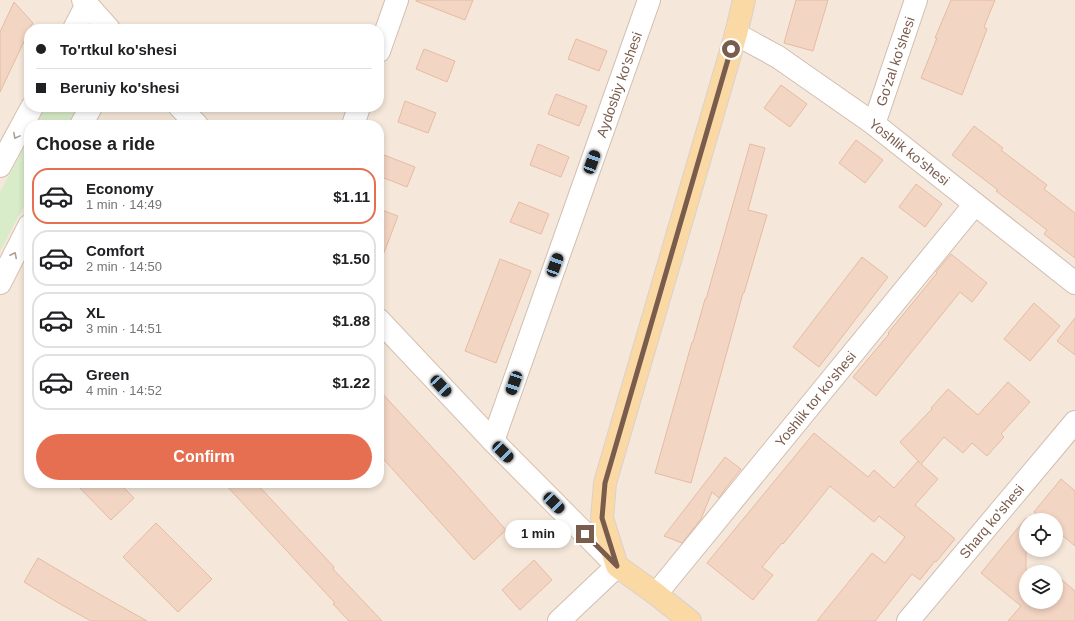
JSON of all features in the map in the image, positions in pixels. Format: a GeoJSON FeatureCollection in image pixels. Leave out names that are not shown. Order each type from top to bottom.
{"type":"FeatureCollection","features":[{"type":"Feature","properties":{"kind":"main road"},"geometry":{"type":"LineString","coordinates":[[690,621],[617,566],[602,518],[605,483],[736,34],[744,0]]}},
{"type":"Feature","properties":{"kind":"street"},"geometry":{"type":"LineString","coordinates":[[384,37],[397,0]]}},
{"type":"Feature","properties":{"kind":"street","name":"Aydosbiy ko'shesi"},"geometry":{"type":"LineString","coordinates":[[493,441],[650,0]]}},
{"type":"Feature","properties":{"kind":"street","name":"Go'zal ko'shesi"},"geometry":{"type":"LineString","coordinates":[[874,124],[916,0]]}},
{"type":"Feature","properties":{"kind":"street"},"geometry":{"type":"LineString","coordinates":[[76,24],[85,2],[105,24]]}},
{"type":"Feature","properties":{"kind":"street","name":"Yoshlik ko'shesi"},"geometry":{"type":"LineString","coordinates":[[736,34],[778,57],[874,124],[1075,282]]}},
{"type":"Feature","properties":{"kind":"street"},"geometry":{"type":"LineString","coordinates":[[184,112],[192,120]]}},
{"type":"Feature","properties":{"kind":"street"},"geometry":{"type":"LineString","coordinates":[[0,166],[24,122]]}},
{"type":"Feature","properties":{"kind":"street","name":"Yoshlik tor ko'shesi"},"geometry":{"type":"LineString","coordinates":[[656,594],[975,204]]}},
{"type":"Feature","properties":{"kind":"street"},"geometry":{"type":"LineString","coordinates":[[0,283],[24,236]]}},
{"type":"Feature","properties":{"kind":"street"},"geometry":{"type":"LineString","coordinates":[[384,325],[493,441],[617,566],[559,621]]}},
{"type":"Feature","properties":{"kind":"street","name":"Sharq ko'shesi"},"geometry":{"type":"LineString","coordinates":[[908,621],[1075,422]]}},
{"type":"Feature","properties":{"kind":"shaded area"},"geometry":{"type":"Polygon","coordinates":[[[0,0],[1075,0],[1075,621],[0,621],[0,0]]]}},
{"type":"Feature","properties":{"kind":"green space"},"geometry":{"type":"Polygon","coordinates":[[[43,112],[74,112],[70,120],[39,120],[43,112]]]}},
{"type":"Feature","properties":{"kind":"green space"},"geometry":{"type":"Polygon","coordinates":[[[24,148],[24,206],[0,251],[0,192],[24,148]]]}},
{"type":"Feature","properties":{"kind":"building"},"geometry":{"type":"Polygon","coordinates":[[[416,0],[473,0],[465,20],[416,0]]]}},
{"type":"Feature","properties":{"kind":"building"},"geometry":{"type":"Polygon","coordinates":[[[796,0],[828,0],[813,51],[784,43],[796,0]]]}},
{"type":"Feature","properties":{"kind":"building"},"geometry":{"type":"Polygon","coordinates":[[[951,0],[995,0],[984,27],[987,29],[962,95],[921,78],[937,38],[935,38],[951,0]]]}},
{"type":"Feature","properties":{"kind":"building"},"geometry":{"type":"Polygon","coordinates":[[[14,2],[33,23],[24,24],[24,42],[0,92],[0,32],[14,2]]]}},
{"type":"Feature","properties":{"kind":"building"},"geometry":{"type":"Polygon","coordinates":[[[576,39],[607,51],[599,71],[568,59],[576,39]]]}},
{"type":"Feature","properties":{"kind":"building"},"geometry":{"type":"Polygon","coordinates":[[[424,49],[455,61],[447,82],[416,69],[424,49]]]}},
{"type":"Feature","properties":{"kind":"building"},"geometry":{"type":"Polygon","coordinates":[[[781,85],[807,104],[790,127],[764,108],[781,85]]]}},
{"type":"Feature","properties":{"kind":"building"},"geometry":{"type":"Polygon","coordinates":[[[556,94],[587,106],[579,126],[548,114],[556,94]]]}},
{"type":"Feature","properties":{"kind":"building"},"geometry":{"type":"Polygon","coordinates":[[[405,101],[436,113],[428,133],[398,122],[405,101]]]}},
{"type":"Feature","properties":{"kind":"building"},"geometry":{"type":"Polygon","coordinates":[[[974,126],[1003,148],[1001,150],[1047,185],[1044,189],[1075,213],[1075,258],[1044,234],[1047,230],[952,155],[974,126]]]}},
{"type":"Feature","properties":{"kind":"building"},"geometry":{"type":"Polygon","coordinates":[[[856,140],[883,160],[865,183],[839,163],[856,140]]]}},
{"type":"Feature","properties":{"kind":"building"},"geometry":{"type":"Polygon","coordinates":[[[538,144],[569,157],[561,177],[530,165],[538,144]]]}},
{"type":"Feature","properties":{"kind":"building"},"geometry":{"type":"Polygon","coordinates":[[[750,144],[765,148],[748,210],[767,215],[743,293],[691,483],[655,473],[750,144]]]}},
{"type":"Feature","properties":{"kind":"building"},"geometry":{"type":"Polygon","coordinates":[[[384,155],[415,167],[407,187],[384,178],[384,155]]]}},
{"type":"Feature","properties":{"kind":"building"},"geometry":{"type":"Polygon","coordinates":[[[916,184],[942,204],[925,227],[899,207],[916,184]]]}},
{"type":"Feature","properties":{"kind":"building"},"geometry":{"type":"Polygon","coordinates":[[[519,202],[549,214],[541,234],[510,222],[519,202]]]}},
{"type":"Feature","properties":{"kind":"building"},"geometry":{"type":"Polygon","coordinates":[[[384,211],[398,216],[384,253],[384,211]]]}},
{"type":"Feature","properties":{"kind":"building"},"geometry":{"type":"Polygon","coordinates":[[[951,254],[987,283],[972,302],[960,292],[876,396],[853,377],[889,334],[888,333],[951,254]]]}},
{"type":"Feature","properties":{"kind":"building"},"geometry":{"type":"Polygon","coordinates":[[[862,257],[888,277],[819,367],[793,347],[862,257]]]}},
{"type":"Feature","properties":{"kind":"building"},"geometry":{"type":"Polygon","coordinates":[[[500,259],[531,271],[496,363],[465,351],[500,259]]]}},
{"type":"Feature","properties":{"kind":"building"},"geometry":{"type":"Polygon","coordinates":[[[1034,303],[1060,326],[1030,361],[1004,339],[1034,303]]]}},
{"type":"Feature","properties":{"kind":"building"},"geometry":{"type":"Polygon","coordinates":[[[1075,318],[1075,355],[1057,341],[1075,318]]]}},
{"type":"Feature","properties":{"kind":"building"},"geometry":{"type":"Polygon","coordinates":[[[1008,382],[1030,402],[1001,434],[1004,437],[987,456],[972,443],[963,453],[944,437],[921,464],[938,479],[915,505],[955,539],[920,580],[912,574],[875,621],[817,621],[872,553],[885,563],[905,537],[879,516],[874,522],[830,486],[783,544],[782,543],[762,567],[773,575],[753,600],[707,563],[814,433],[868,477],[874,470],[894,488],[918,461],[920,463],[900,442],[932,409],[931,408],[948,389],[978,415],[1008,382]]]}},
{"type":"Feature","properties":{"kind":"building"},"geometry":{"type":"Polygon","coordinates":[[[384,395],[506,530],[474,560],[384,460],[384,395]]]}},
{"type":"Feature","properties":{"kind":"building"},"geometry":{"type":"Polygon","coordinates":[[[725,457],[741,469],[719,498],[712,492],[701,519],[682,543],[664,536],[725,457]]]}},
{"type":"Feature","properties":{"kind":"building"},"geometry":{"type":"Polygon","coordinates":[[[1061,479],[1075,491],[1075,546],[1063,536],[1063,513],[1034,512],[1061,479]]]}},
{"type":"Feature","properties":{"kind":"building"},"geometry":{"type":"Polygon","coordinates":[[[80,488],[124,488],[134,498],[111,520],[80,488]]]}},
{"type":"Feature","properties":{"kind":"building"},"geometry":{"type":"Polygon","coordinates":[[[229,488],[261,488],[382,621],[349,621],[333,604],[335,603],[229,488]]]}},
{"type":"Feature","properties":{"kind":"building"},"geometry":{"type":"Polygon","coordinates":[[[156,523],[212,579],[178,612],[123,557],[156,523]]]}},
{"type":"Feature","properties":{"kind":"building"},"geometry":{"type":"Polygon","coordinates":[[[1019,527],[1019,557],[1026,557],[1026,565],[1019,565],[1019,604],[981,573],[1019,527]]]}},
{"type":"Feature","properties":{"kind":"building"},"geometry":{"type":"Polygon","coordinates":[[[38,558],[147,621],[91,621],[62,605],[24,582],[38,558]]]}},
{"type":"Feature","properties":{"kind":"building"},"geometry":{"type":"Polygon","coordinates":[[[534,560],[552,580],[520,610],[502,590],[534,560]]]}},
{"type":"Feature","properties":{"kind":"building"},"geometry":{"type":"Polygon","coordinates":[[[1063,581],[1075,591],[1075,621],[1008,621],[1019,608],[1063,609],[1063,581]]]}},
{"type":"Feature","properties":{"kind":"route"},"geometry":{"type":"LineString","coordinates":[[585,534],[617,566],[602,518],[605,483],[731,49]]}}]}
